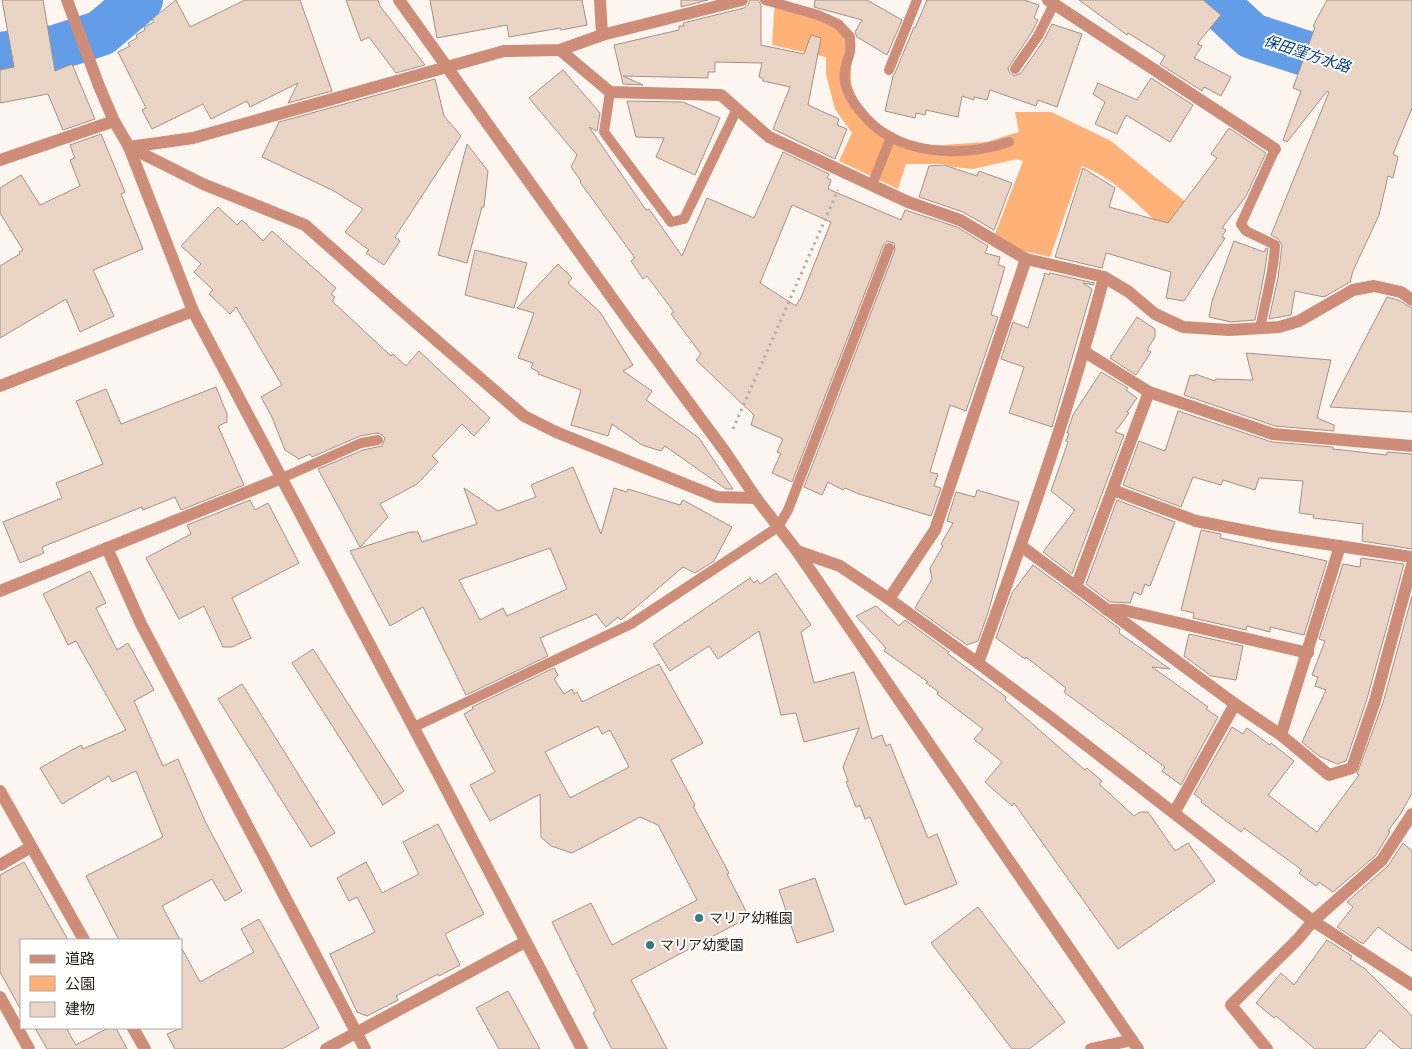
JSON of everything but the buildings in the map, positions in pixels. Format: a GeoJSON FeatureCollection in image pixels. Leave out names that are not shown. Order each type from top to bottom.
{"type":"FeatureCollection","features":[{"type":"Feature","properties":{"kind":"street"},"geometry":{"type":"LineString","coordinates":[[67,0],[99,86],[114,121],[129,147],[193,312],[414,727],[582,1049]]}},
{"type":"Feature","properties":{"kind":"street"},"geometry":{"type":"LineString","coordinates":[[399,0],[630,323],[726,453],[756,498],[797,551],[1135,1044],[1091,1049]]}},
{"type":"Feature","properties":{"kind":"street"},"geometry":{"type":"LineString","coordinates":[[600,0],[602,35]]}},
{"type":"Feature","properties":{"kind":"street"},"geometry":{"type":"LineString","coordinates":[[129,147],[193,138],[504,51],[560,50],[602,35],[742,0]]}},
{"type":"Feature","properties":{"kind":"street"},"geometry":{"type":"LineString","coordinates":[[1051,2],[1275,149]]}},
{"type":"Feature","properties":{"kind":"street"},"geometry":{"type":"LineString","coordinates":[[560,50],[610,92],[721,95],[769,137],[908,202],[960,220],[1026,259],[1104,277],[1129,292],[1155,314],[1183,327],[1229,330],[1279,327],[1299,320],[1353,290],[1374,286],[1402,292],[1412,300]]}},
{"type":"Feature","properties":{"kind":"street"},"geometry":{"type":"LineString","coordinates":[[0,160],[114,121]]}},
{"type":"Feature","properties":{"kind":"street"},"geometry":{"type":"LineString","coordinates":[[129,147],[203,184],[305,225],[524,416],[556,432],[717,497],[756,498]]}},
{"type":"Feature","properties":{"kind":"street"},"geometry":{"type":"LineString","coordinates":[[889,599],[935,530],[1026,259]]}},
{"type":"Feature","properties":{"kind":"street"},"geometry":{"type":"LineString","coordinates":[[978,663],[1021,546],[1085,352],[1104,277]]}},
{"type":"Feature","properties":{"kind":"street"},"geometry":{"type":"LineString","coordinates":[[0,386],[193,312]]}},
{"type":"Feature","properties":{"kind":"street"},"geometry":{"type":"LineString","coordinates":[[1085,352],[1150,392],[1273,434],[1412,446]]}},
{"type":"Feature","properties":{"kind":"street"},"geometry":{"type":"LineString","coordinates":[[1076,586],[1150,392]]}},
{"type":"Feature","properties":{"kind":"street"},"geometry":{"type":"LineString","coordinates":[[0,591],[282,478]]}},
{"type":"Feature","properties":{"kind":"street"},"geometry":{"type":"LineString","coordinates":[[1113,490],[1196,521],[1273,536],[1412,557]]}},
{"type":"Feature","properties":{"kind":"street"},"geometry":{"type":"LineString","coordinates":[[1021,546],[1235,704],[1281,735],[1330,775],[1352,768],[1375,701],[1412,565]]}},
{"type":"Feature","properties":{"kind":"street"},"geometry":{"type":"LineString","coordinates":[[1281,735],[1340,546]]}},
{"type":"Feature","properties":{"kind":"street"},"geometry":{"type":"LineString","coordinates":[[107,548],[141,624],[365,1049]]}},
{"type":"Feature","properties":{"kind":"street"},"geometry":{"type":"LineString","coordinates":[[797,551],[840,566],[889,599],[978,663],[1313,921],[1412,985]]}},
{"type":"Feature","properties":{"kind":"street"},"geometry":{"type":"LineString","coordinates":[[1107,610],[1123,610],[1308,653]]}},
{"type":"Feature","properties":{"kind":"street"},"geometry":{"type":"LineString","coordinates":[[1174,813],[1235,704]]}},
{"type":"Feature","properties":{"kind":"street"},"geometry":{"type":"LineString","coordinates":[[0,792],[83,939]]}},
{"type":"Feature","properties":{"kind":"street"},"geometry":{"type":"LineString","coordinates":[[1267,1049],[1231,1005],[1298,939],[1313,921],[1382,860],[1412,814]]}},
{"type":"Feature","properties":{"kind":"street"},"geometry":{"type":"LineString","coordinates":[[0,865],[31,847]]}},
{"type":"Feature","properties":{"kind":"street"},"geometry":{"type":"LineString","coordinates":[[326,1049],[525,942]]}},
{"type":"Feature","properties":{"kind":"street"},"geometry":{"type":"LineString","coordinates":[[0,997],[29,1049]]}},
{"type":"Feature","properties":{"kind":"street"},"geometry":{"type":"LineString","coordinates":[[134,1029],[145,1049]]}},
{"type":"Feature","properties":{"kind":"lane"},"geometry":{"type":"LineString","coordinates":[[765,0],[818,15],[838,24],[850,37],[850,51],[846,62],[845,81],[850,96],[871,125],[891,137],[925,149],[950,151],[972,151],[1009,142]]}},
{"type":"Feature","properties":{"kind":"lane"},"geometry":{"type":"LineString","coordinates":[[889,70],[917,0]]}},
{"type":"Feature","properties":{"kind":"lane"},"geometry":{"type":"LineString","coordinates":[[1015,69],[1038,36],[1051,2]]}},
{"type":"Feature","properties":{"kind":"lane"},"geometry":{"type":"LineString","coordinates":[[610,92],[604,132],[671,222],[684,218],[737,109]]}},
{"type":"Feature","properties":{"kind":"lane"},"geometry":{"type":"LineString","coordinates":[[872,185],[891,137]]}},
{"type":"Feature","properties":{"kind":"lane"},"geometry":{"type":"LineString","coordinates":[[1260,329],[1267,290],[1274,266],[1275,245],[1246,231],[1241,224],[1275,149]]}},
{"type":"Feature","properties":{"kind":"lane"},"geometry":{"type":"LineString","coordinates":[[414,727],[631,624],[778,527],[788,510],[889,248]]}},
{"type":"Feature","properties":{"kind":"lane"},"geometry":{"type":"LineString","coordinates":[[282,478],[361,443],[378,440]]}},
{"type":"Feature","properties":{"kind":"path"},"geometry":{"type":"LineString","coordinates":[[730,435],[845,173]]}},
{"type":"Feature","properties":{"kind":"green space"},"geometry":{"type":"Polygon","coordinates":[[[775,1],[851,33],[851,84],[857,99],[873,121],[906,140],[929,146],[986,142],[1019,132],[1015,112],[1051,112],[1111,141],[1188,204],[1166,231],[1137,203],[1106,178],[1082,166],[1050,257],[1024,251],[995,234],[1023,161],[1017,159],[973,169],[944,164],[906,164],[898,189],[839,161],[852,133],[835,109],[826,74],[826,57],[772,45],[775,1]]]}},
{"type":"Feature","properties":{"kind":"waterway","name":"保田窪方水路"},"geometry":{"type":"LineString","coordinates":[[0,55],[55,48],[101,33],[140,0]]}},
{"type":"Feature","properties":{"kind":"waterway","name":"保田窪方水路"},"geometry":{"type":"LineString","coordinates":[[1213,0],[1252,36],[1412,88]]}},
{"type":"Feature","properties":{"kind":"place","name":"マリア幼稚園"},"geometry":{"type":"Point","coordinates":[699,918]}},
{"type":"Feature","properties":{"kind":"place","name":"マリア幼愛園"},"geometry":{"type":"Point","coordinates":[650,945]}}]}
